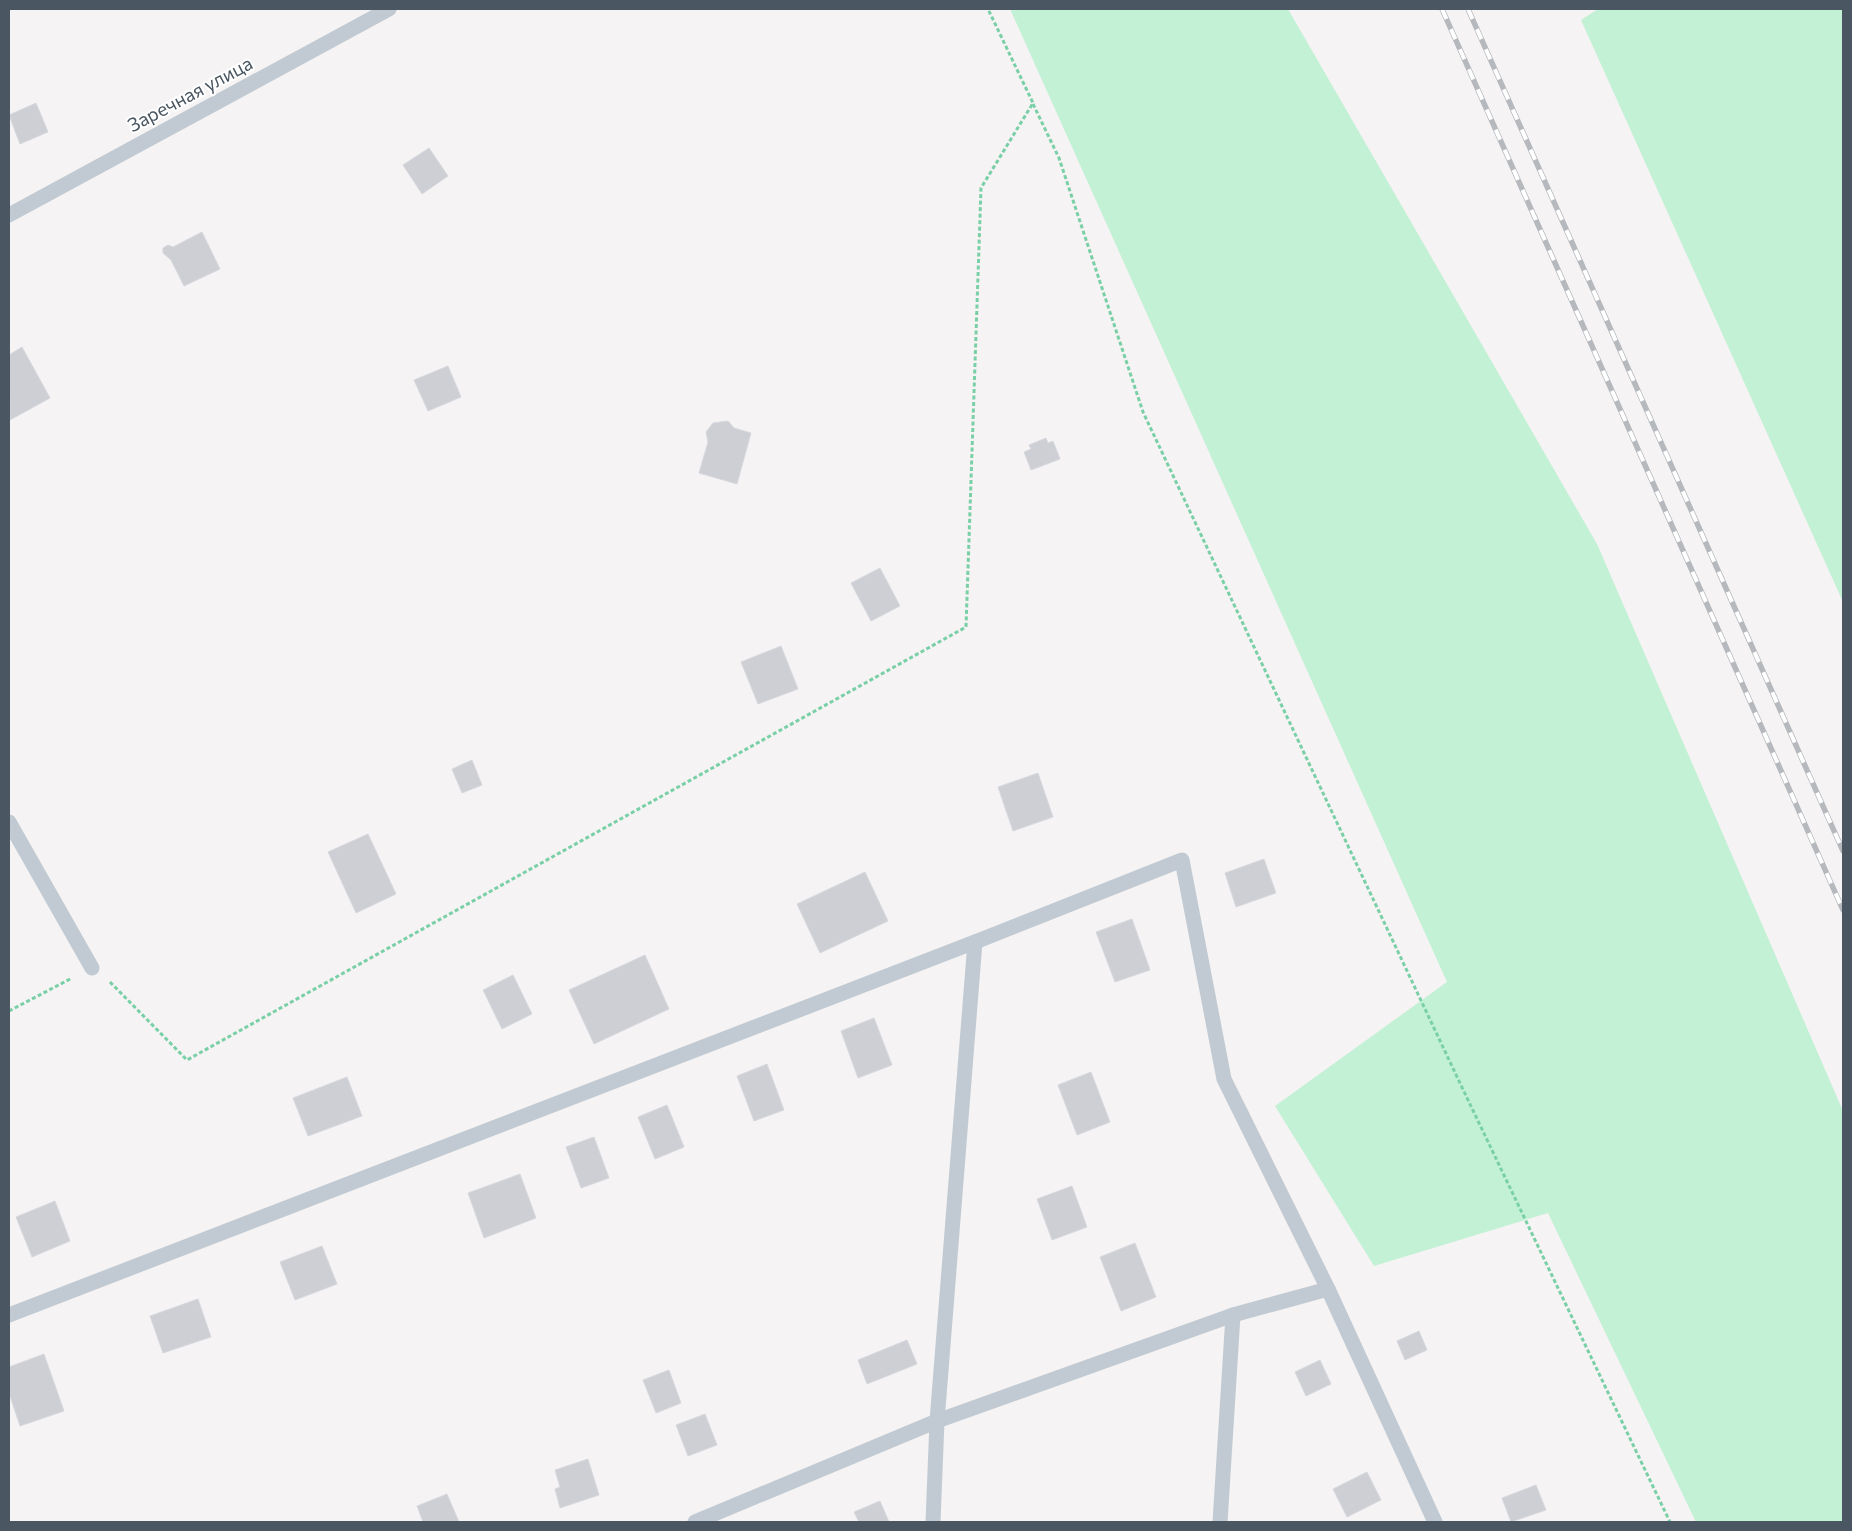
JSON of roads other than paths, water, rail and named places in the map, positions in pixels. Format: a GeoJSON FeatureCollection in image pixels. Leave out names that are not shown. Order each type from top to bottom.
{"type":"FeatureCollection","features":[{"type":"Feature","properties":{"kind":"lane","name":"Заречная улица"},"geometry":{"type":"LineString","coordinates":[[9,215],[389,9]]}},
{"type":"Feature","properties":{"kind":"lane"},"geometry":{"type":"LineString","coordinates":[[9,822],[92,968]]}},
{"type":"Feature","properties":{"kind":"lane"},"geometry":{"type":"LineString","coordinates":[[9,1315],[975,942],[1182,860],[1224,1079],[1328,1289],[1435,1522]]}},
{"type":"Feature","properties":{"kind":"lane"},"geometry":{"type":"LineString","coordinates":[[933,1522],[937,1421],[975,942]]}},
{"type":"Feature","properties":{"kind":"lane"},"geometry":{"type":"LineString","coordinates":[[695,1522],[937,1421],[1233,1315],[1328,1289]]}},
{"type":"Feature","properties":{"kind":"lane"},"geometry":{"type":"LineString","coordinates":[[1220,1522],[1233,1315]]}},
{"type":"Feature","properties":{"kind":"railway"},"geometry":{"type":"LineString","coordinates":[[1442,9],[1843,910]]}},
{"type":"Feature","properties":{"kind":"railway"},"geometry":{"type":"LineString","coordinates":[[1468,9],[1843,851]]}}]}
